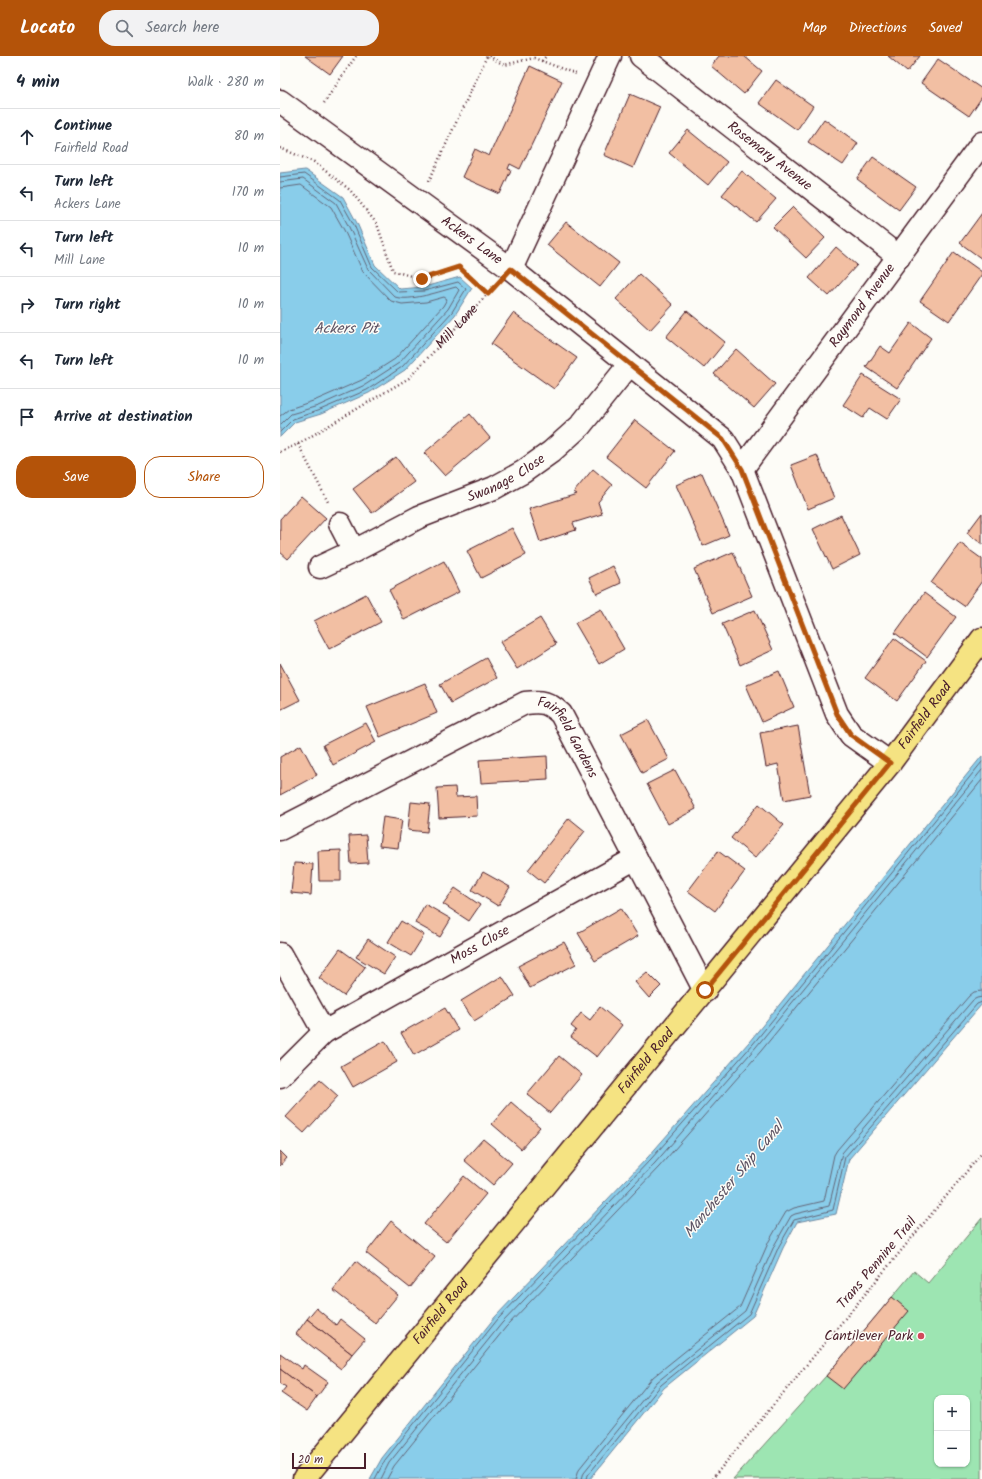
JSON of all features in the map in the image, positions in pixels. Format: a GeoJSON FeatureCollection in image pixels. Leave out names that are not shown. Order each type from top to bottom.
{"type":"FeatureCollection","features":[{"type":"Feature","properties":{"kind":"main road","name":"Fairfield Road"},"geometry":{"type":"LineString","coordinates":[[304,1479],[890,763],[982,639]]}},
{"type":"Feature","properties":{"kind":"street"},"geometry":{"type":"LineString","coordinates":[[511,269],[610,56]]}},
{"type":"Feature","properties":{"kind":"street","name":"Rosemary Avenue"},"geometry":{"type":"LineString","coordinates":[[641,56],[899,257]]}},
{"type":"Feature","properties":{"kind":"street","name":"Ackers Lane"},"geometry":{"type":"LineString","coordinates":[[280,101],[511,269],[723,439],[742,469],[837,714],[851,735],[890,763]]}},
{"type":"Feature","properties":{"kind":"street","name":"Raymond Avenue"},"geometry":{"type":"LineString","coordinates":[[742,469],[982,143]]}},
{"type":"Feature","properties":{"kind":"street","name":"Swanage Close"},"geometry":{"type":"LineString","coordinates":[[320,567],[419,517],[494,488],[523,472],[551,452],[580,426],[629,365]]}},
{"type":"Feature","properties":{"kind":"street"},"geometry":{"type":"LineString","coordinates":[[340,524],[354,551]]}},
{"type":"Feature","properties":{"kind":"street","name":"Fairfield Gardens"},"geometry":{"type":"LineString","coordinates":[[280,829],[525,703],[538,701],[551,705],[561,714],[705,990]]}},
{"type":"Feature","properties":{"kind":"street","name":"Moss Close"},"geometry":{"type":"LineString","coordinates":[[280,1076],[324,1032],[636,858]]}},
{"type":"Feature","properties":{"kind":"street"},"geometry":{"type":"LineString","coordinates":[[280,954],[324,1032]]}},
{"type":"Feature","properties":{"kind":"path"},"geometry":{"type":"LineString","coordinates":[[310,123],[356,56]]}},
{"type":"Feature","properties":{"kind":"path"},"geometry":{"type":"LineString","coordinates":[[419,203],[488,56],[504,65],[534,58],[598,82]]}},
{"type":"Feature","properties":{"kind":"path"},"geometry":{"type":"LineString","coordinates":[[542,61],[546,56]]}},
{"type":"Feature","properties":{"kind":"path"},"geometry":{"type":"LineString","coordinates":[[280,148],[314,162],[350,190],[377,224],[393,271],[422,279],[459,267],[488,294]]}},
{"type":"Feature","properties":{"kind":"path","name":"Mill Lane"},"geometry":{"type":"LineString","coordinates":[[280,452],[298,444],[408,378],[511,269]]}},
{"type":"Feature","properties":{"kind":"path"},"geometry":{"type":"LineString","coordinates":[[298,444],[340,524]]}},
{"type":"Feature","properties":{"kind":"path","name":"Trans Pennine Trail"},"geometry":{"type":"LineString","coordinates":[[712,1479],[982,1153]]}},
{"type":"Feature","properties":{"kind":"green space","name":"Cantilever Park"},"geometry":{"type":"Polygon","coordinates":[[[982,1218],[982,1479],[733,1479],[826,1376],[914,1271],[928,1283],[982,1218]]]}},
{"type":"Feature","properties":{"kind":"water","name":"Ackers Pit"},"geometry":{"type":"Polygon","coordinates":[[[305,170],[343,197],[357,223],[375,265],[400,289],[424,287],[460,277],[472,288],[455,315],[405,370],[369,393],[321,414],[295,422],[280,437],[280,173],[305,170]]]}},
{"type":"Feature","properties":{"kind":"water","name":"Manchester Ship Canal"},"geometry":{"type":"Polygon","coordinates":[[[982,756],[982,1004],[849,1159],[836,1214],[797,1222],[783,1248],[753,1316],[664,1388],[590,1479],[370,1479],[382,1458],[495,1317],[648,1157],[749,1042],[982,756]]]}},
{"type":"Feature","properties":{"kind":"building"},"geometry":{"type":"Polygon","coordinates":[[[305,56],[343,56],[330,74],[305,56]]]}},
{"type":"Feature","properties":{"kind":"building"},"geometry":{"type":"Polygon","coordinates":[[[719,56],[744,56],[762,71],[744,94],[711,66],[719,56]]]}},
{"type":"Feature","properties":{"kind":"building"},"geometry":{"type":"Polygon","coordinates":[[[888,56],[920,56],[907,72],[888,56]]]}},
{"type":"Feature","properties":{"kind":"building"},"geometry":{"type":"Polygon","coordinates":[[[938,59],[982,89],[982,97],[969,116],[921,83],[938,59]]]}},
{"type":"Feature","properties":{"kind":"building"},"geometry":{"type":"Polygon","coordinates":[[[530,66],[562,81],[520,169],[510,164],[508,169],[511,170],[500,194],[462,177],[475,149],[489,156],[530,66]]]}},
{"type":"Feature","properties":{"kind":"building"},"geometry":{"type":"Polygon","coordinates":[[[776,80],[813,106],[797,130],[759,103],[776,80]]]}},
{"type":"Feature","properties":{"kind":"building"},"geometry":{"type":"Polygon","coordinates":[[[630,94],[660,107],[633,168],[604,155],[630,94]]]}},
{"type":"Feature","properties":{"kind":"building"},"geometry":{"type":"Polygon","coordinates":[[[824,119],[858,143],[843,165],[808,142],[824,119]]]}},
{"type":"Feature","properties":{"kind":"building"},"geometry":{"type":"Polygon","coordinates":[[[688,130],[727,162],[708,185],[669,153],[688,130]]]}},
{"type":"Feature","properties":{"kind":"building"},"geometry":{"type":"Polygon","coordinates":[[[873,157],[916,187],[899,210],[857,179],[873,157]]]}},
{"type":"Feature","properties":{"kind":"building"},"geometry":{"type":"Polygon","coordinates":[[[742,171],[776,199],[756,222],[722,195],[742,171]]]}},
{"type":"Feature","properties":{"kind":"building"},"geometry":{"type":"Polygon","coordinates":[[[793,207],[825,238],[806,258],[773,227],[793,207]]]}},
{"type":"Feature","properties":{"kind":"building"},"geometry":{"type":"Polygon","coordinates":[[[982,213],[982,259],[960,243],[982,213]]]}},
{"type":"Feature","properties":{"kind":"building"},"geometry":{"type":"Polygon","coordinates":[[[566,222],[619,263],[600,287],[547,245],[566,222]]]}},
{"type":"Feature","properties":{"kind":"building"},"geometry":{"type":"Polygon","coordinates":[[[836,247],[857,265],[829,296],[809,278],[836,247]]]}},
{"type":"Feature","properties":{"kind":"building"},"geometry":{"type":"Polygon","coordinates":[[[954,252],[982,272],[982,274],[949,321],[920,301],[954,252]]]}},
{"type":"Feature","properties":{"kind":"building"},"geometry":{"type":"Polygon","coordinates":[[[639,274],[673,305],[650,330],[616,299],[639,274]]]}},
{"type":"Feature","properties":{"kind":"building"},"geometry":{"type":"Polygon","coordinates":[[[687,311],[725,342],[704,368],[666,337],[687,311]]]}},
{"type":"Feature","properties":{"kind":"building"},"geometry":{"type":"Polygon","coordinates":[[[513,313],[577,358],[554,389],[491,344],[513,313]]]}},
{"type":"Feature","properties":{"kind":"building"},"geometry":{"type":"Polygon","coordinates":[[[911,323],[931,338],[897,388],[866,367],[880,346],[890,353],[911,323]]]}},
{"type":"Feature","properties":{"kind":"building"},"geometry":{"type":"Polygon","coordinates":[[[736,349],[775,384],[754,408],[714,374],[736,349]]]}},
{"type":"Feature","properties":{"kind":"building"},"geometry":{"type":"Polygon","coordinates":[[[863,375],[901,399],[887,419],[870,408],[863,418],[843,405],[863,375]]]}},
{"type":"Feature","properties":{"kind":"building"},"geometry":{"type":"Polygon","coordinates":[[[470,414],[490,438],[445,476],[424,453],[470,414]]]}},
{"type":"Feature","properties":{"kind":"building"},"geometry":{"type":"Polygon","coordinates":[[[635,420],[675,451],[646,488],[606,457],[635,420]]]}},
{"type":"Feature","properties":{"kind":"building"},"geometry":{"type":"Polygon","coordinates":[[[817,455],[834,498],[808,509],[791,465],[817,455]]]}},
{"type":"Feature","properties":{"kind":"building"},"geometry":{"type":"Polygon","coordinates":[[[396,457],[414,482],[372,513],[353,489],[396,457]]]}},
{"type":"Feature","properties":{"kind":"building"},"geometry":{"type":"Polygon","coordinates":[[[593,469],[612,485],[598,502],[602,514],[573,523],[576,530],[540,542],[529,509],[577,494],[574,492],[593,469]]]}},
{"type":"Feature","properties":{"kind":"building"},"geometry":{"type":"Polygon","coordinates":[[[702,473],[729,535],[703,546],[676,485],[702,473]]]}},
{"type":"Feature","properties":{"kind":"building"},"geometry":{"type":"Polygon","coordinates":[[[301,496],[326,518],[288,559],[280,552],[280,519],[301,496]]]}},
{"type":"Feature","properties":{"kind":"building"},"geometry":{"type":"Polygon","coordinates":[[[982,513],[982,544],[967,533],[982,513]]]}},
{"type":"Feature","properties":{"kind":"building"},"geometry":{"type":"Polygon","coordinates":[[[841,515],[860,555],[832,569],[813,529],[841,515]]]}},
{"type":"Feature","properties":{"kind":"building"},"geometry":{"type":"Polygon","coordinates":[[[512,528],[526,555],[481,578],[467,551],[512,528]]]}},
{"type":"Feature","properties":{"kind":"building"},"geometry":{"type":"Polygon","coordinates":[[[960,543],[982,559],[982,581],[964,606],[931,583],[960,543]]]}},
{"type":"Feature","properties":{"kind":"building"},"geometry":{"type":"Polygon","coordinates":[[[733,552],[752,596],[713,613],[694,569],[733,552]]]}},
{"type":"Feature","properties":{"kind":"building"},"geometry":{"type":"Polygon","coordinates":[[[444,561],[459,592],[404,620],[389,590],[444,561]]]}},
{"type":"Feature","properties":{"kind":"building"},"geometry":{"type":"Polygon","coordinates":[[[613,566],[621,583],[597,594],[589,578],[613,566]]]}},
{"type":"Feature","properties":{"kind":"building"},"geometry":{"type":"Polygon","coordinates":[[[924,593],[956,617],[927,657],[895,633],[924,593]]]}},
{"type":"Feature","properties":{"kind":"building"},"geometry":{"type":"Polygon","coordinates":[[[366,594],[381,622],[329,649],[314,621],[366,594]]]}},
{"type":"Feature","properties":{"kind":"building"},"geometry":{"type":"Polygon","coordinates":[[[601,609],[624,649],[599,664],[575,623],[601,609]]]}},
{"type":"Feature","properties":{"kind":"building"},"geometry":{"type":"Polygon","coordinates":[[[755,610],[773,650],[740,665],[722,624],[755,610]]]}},
{"type":"Feature","properties":{"kind":"building"},"geometry":{"type":"Polygon","coordinates":[[[540,618],[556,644],[517,669],[500,642],[540,618]]]}},
{"type":"Feature","properties":{"kind":"building"},"geometry":{"type":"Polygon","coordinates":[[[894,638],[926,661],[897,701],[865,678],[894,638]]]}},
{"type":"Feature","properties":{"kind":"building"},"geometry":{"type":"Polygon","coordinates":[[[486,658],[497,678],[451,703],[440,684],[486,658]]]}},
{"type":"Feature","properties":{"kind":"building"},"geometry":{"type":"Polygon","coordinates":[[[280,663],[300,700],[280,710],[280,663]]]}},
{"type":"Feature","properties":{"kind":"building"},"geometry":{"type":"Polygon","coordinates":[[[779,671],[794,707],[762,722],[746,685],[779,671]]]}},
{"type":"Feature","properties":{"kind":"building"},"geometry":{"type":"Polygon","coordinates":[[[425,683],[437,713],[380,737],[367,707],[425,683]]]}},
{"type":"Feature","properties":{"kind":"building"},"geometry":{"type":"Polygon","coordinates":[[[648,720],[669,759],[642,773],[621,734],[648,720]]]}},
{"type":"Feature","properties":{"kind":"building"},"geometry":{"type":"Polygon","coordinates":[[[366,723],[376,742],[333,765],[323,745],[366,723]]]}},
{"type":"Feature","properties":{"kind":"building"},"geometry":{"type":"Polygon","coordinates":[[[798,726],[810,795],[784,800],[778,764],[766,767],[760,733],[798,726]]]}},
{"type":"Feature","properties":{"kind":"building"},"geometry":{"type":"Polygon","coordinates":[[[301,745],[317,775],[280,795],[280,757],[301,745]]]}},
{"type":"Feature","properties":{"kind":"building"},"geometry":{"type":"Polygon","coordinates":[[[547,756],[548,779],[481,783],[479,760],[547,756]]]}},
{"type":"Feature","properties":{"kind":"building"},"geometry":{"type":"Polygon","coordinates":[[[675,770],[696,809],[668,824],[647,784],[675,770]]]}},
{"type":"Feature","properties":{"kind":"building"},"geometry":{"type":"Polygon","coordinates":[[[455,787],[456,797],[476,796],[477,816],[439,818],[437,788],[455,787]]]}},
{"type":"Feature","properties":{"kind":"building"},"geometry":{"type":"Polygon","coordinates":[[[411,802],[430,804],[427,832],[408,830],[411,802]]]}},
{"type":"Feature","properties":{"kind":"building"},"geometry":{"type":"Polygon","coordinates":[[[759,804],[784,825],[755,858],[731,838],[759,804]]]}},
{"type":"Feature","properties":{"kind":"building"},"geometry":{"type":"Polygon","coordinates":[[[383,817],[402,820],[398,848],[379,846],[383,817]]]}},
{"type":"Feature","properties":{"kind":"building"},"geometry":{"type":"Polygon","coordinates":[[[569,818],[585,831],[544,883],[528,870],[569,818]]]}},
{"type":"Feature","properties":{"kind":"building"},"geometry":{"type":"Polygon","coordinates":[[[366,835],[368,863],[351,864],[349,836],[366,835]]]}},
{"type":"Feature","properties":{"kind":"building"},"geometry":{"type":"Polygon","coordinates":[[[341,850],[341,881],[319,881],[318,851],[341,850]]]}},
{"type":"Feature","properties":{"kind":"building"},"geometry":{"type":"Polygon","coordinates":[[[718,851],[745,871],[715,911],[688,891],[718,851]]]}},
{"type":"Feature","properties":{"kind":"building"},"geometry":{"type":"Polygon","coordinates":[[[294,863],[313,864],[311,895],[291,893],[294,863]]]}},
{"type":"Feature","properties":{"kind":"building"},"geometry":{"type":"Polygon","coordinates":[[[483,872],[510,887],[498,906],[472,890],[483,872]]]}},
{"type":"Feature","properties":{"kind":"building"},"geometry":{"type":"Polygon","coordinates":[[[455,888],[480,905],[469,921],[443,904],[455,888]]]}},
{"type":"Feature","properties":{"kind":"building"},"geometry":{"type":"Polygon","coordinates":[[[425,904],[451,919],[440,937],[415,923],[425,904]]]}},
{"type":"Feature","properties":{"kind":"building"},"geometry":{"type":"Polygon","coordinates":[[[621,908],[638,936],[595,961],[578,933],[621,908]]]}},
{"type":"Feature","properties":{"kind":"building"},"geometry":{"type":"Polygon","coordinates":[[[401,921],[424,935],[411,956],[388,942],[401,921]]]}},
{"type":"Feature","properties":{"kind":"building"},"geometry":{"type":"Polygon","coordinates":[[[368,939],[395,957],[384,974],[356,957],[368,939]]]}},
{"type":"Feature","properties":{"kind":"building"},"geometry":{"type":"Polygon","coordinates":[[[564,942],[576,964],[530,988],[518,966],[564,942]]]}},
{"type":"Feature","properties":{"kind":"building"},"geometry":{"type":"Polygon","coordinates":[[[340,949],[365,967],[344,996],[319,978],[340,949]]]}},
{"type":"Feature","properties":{"kind":"building"},"geometry":{"type":"Polygon","coordinates":[[[647,972],[661,986],[649,998],[635,982],[647,972]]]}},
{"type":"Feature","properties":{"kind":"building"},"geometry":{"type":"Polygon","coordinates":[[[502,976],[515,996],[474,1021],[461,1001],[502,976]]]}},
{"type":"Feature","properties":{"kind":"building"},"geometry":{"type":"Polygon","coordinates":[[[600,1007],[622,1025],[597,1057],[571,1037],[576,1030],[571,1026],[581,1013],[590,1020],[600,1007]]]}},
{"type":"Feature","properties":{"kind":"building"},"geometry":{"type":"Polygon","coordinates":[[[445,1008],[458,1030],[414,1055],[401,1033],[445,1008]]]}},
{"type":"Feature","properties":{"kind":"building"},"geometry":{"type":"Polygon","coordinates":[[[385,1041],[397,1062],[353,1087],[341,1066],[385,1041]]]}},
{"type":"Feature","properties":{"kind":"building"},"geometry":{"type":"Polygon","coordinates":[[[559,1056],[582,1075],[550,1113],[527,1094],[559,1056]]]}},
{"type":"Feature","properties":{"kind":"building"},"geometry":{"type":"Polygon","coordinates":[[[320,1080],[338,1096],[304,1133],[286,1117],[320,1080]]]}},
{"type":"Feature","properties":{"kind":"building"},"geometry":{"type":"Polygon","coordinates":[[[511,1102],[540,1127],[521,1149],[492,1124],[511,1102]]]}},
{"type":"Feature","properties":{"kind":"building"},"geometry":{"type":"Polygon","coordinates":[[[483,1139],[512,1163],[493,1185],[464,1160],[483,1139]]]}},
{"type":"Feature","properties":{"kind":"building"},"geometry":{"type":"Polygon","coordinates":[[[280,1151],[287,1158],[280,1166],[280,1151]]]}},
{"type":"Feature","properties":{"kind":"building"},"geometry":{"type":"Polygon","coordinates":[[[464,1176],[486,1194],[446,1242],[424,1224],[464,1176]]]}},
{"type":"Feature","properties":{"kind":"building"},"geometry":{"type":"Polygon","coordinates":[[[391,1221],[435,1257],[410,1288],[366,1253],[391,1221]]]}},
{"type":"Feature","properties":{"kind":"building"},"geometry":{"type":"Polygon","coordinates":[[[356,1261],[398,1295],[375,1323],[333,1290],[356,1261]]]}},
{"type":"Feature","properties":{"kind":"building"},"geometry":{"type":"Polygon","coordinates":[[[892,1297],[909,1311],[843,1389],[826,1376],[892,1297]]]}},
{"type":"Feature","properties":{"kind":"building"},"geometry":{"type":"Polygon","coordinates":[[[316,1308],[336,1325],[340,1319],[365,1339],[352,1354],[307,1319],[316,1308]]]}},
{"type":"Feature","properties":{"kind":"building"},"geometry":{"type":"Polygon","coordinates":[[[307,1319],[352,1354],[341,1369],[296,1334],[307,1319]]]}},
{"type":"Feature","properties":{"kind":"building"},"geometry":{"type":"Polygon","coordinates":[[[280,1353],[302,1369],[304,1365],[328,1382],[317,1397],[280,1369],[280,1353]]]}},
{"type":"Feature","properties":{"kind":"building"},"geometry":{"type":"Polygon","coordinates":[[[280,1369],[317,1397],[307,1411],[281,1393],[286,1387],[280,1383],[280,1369]]]}},
{"type":"Feature","properties":{"kind":"place","name":"Cantilever Park"},"geometry":{"type":"Point","coordinates":[921,1336]}},
{"type":"Feature","properties":{"kind":"route"},"geometry":{"type":"LineString","coordinates":[[422,279],[459,267],[488,294],[511,269],[723,439],[742,469],[837,714],[851,735],[890,763],[705,990]]}}]}
